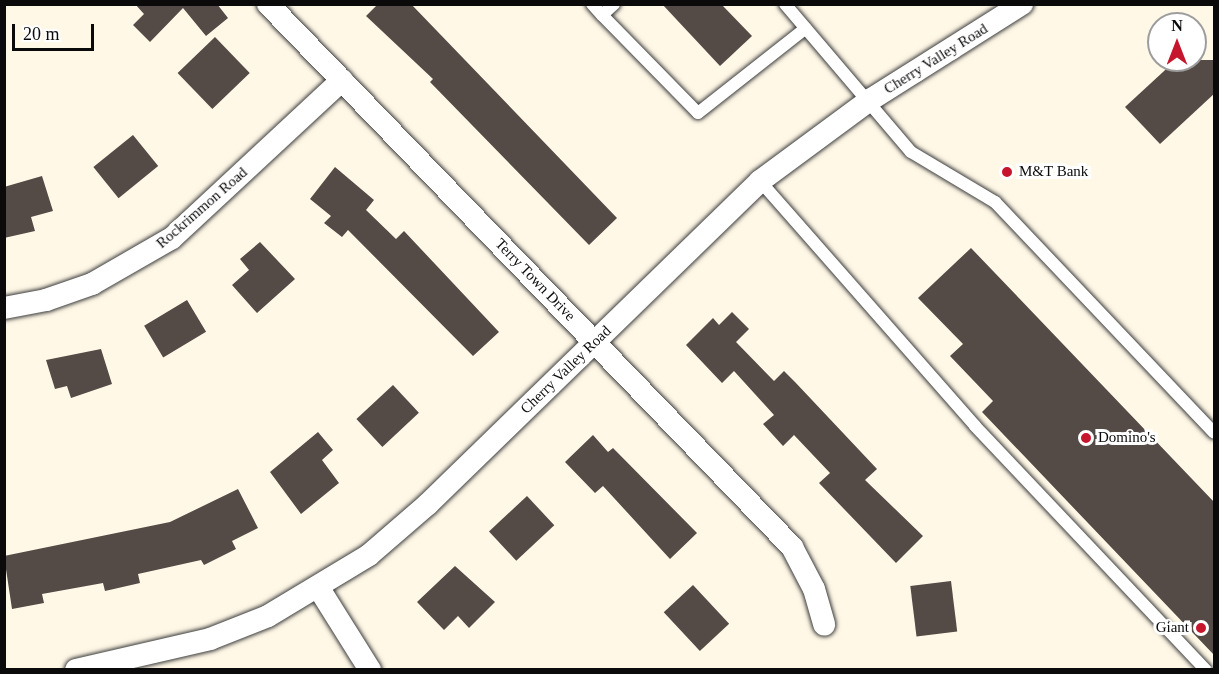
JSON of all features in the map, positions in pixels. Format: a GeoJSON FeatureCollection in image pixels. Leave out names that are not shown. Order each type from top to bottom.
{"type":"FeatureCollection","features":[{"type":"Feature","properties":{"kind":"street","name":"Terry Town Drive"},"geometry":{"type":"LineString","coordinates":[[268,4],[792,547],[814,589],[824,625]]}},
{"type":"Feature","properties":{"kind":"street","name":"Cherry Valley Road"},"geometry":{"type":"LineString","coordinates":[[76,669],[210,639],[268,616],[369,555],[428,504],[760,181],[870,100],[1022,4]]}},
{"type":"Feature","properties":{"kind":"street","name":"Rockrimmon Road"},"geometry":{"type":"LineString","coordinates":[[4,308],[46,300],[92,284],[172,238],[342,80]]}},
{"type":"Feature","properties":{"kind":"street"},"geometry":{"type":"LineString","coordinates":[[318,587],[370,669]]}},
{"type":"Feature","properties":{"kind":"lane"},"geometry":{"type":"LineString","coordinates":[[592,4],[698,113],[806,28]]}},
{"type":"Feature","properties":{"kind":"lane"},"geometry":{"type":"LineString","coordinates":[[602,15],[614,4]]}},
{"type":"Feature","properties":{"kind":"lane"},"geometry":{"type":"LineString","coordinates":[[785,4],[925,163],[995,202],[1215,433]]}},
{"type":"Feature","properties":{"kind":"lane"},"geometry":{"type":"LineString","coordinates":[[760,181],[975,426],[1206,669]]}},
{"type":"Feature","properties":{"kind":"building"},"geometry":{"type":"Polygon","coordinates":[[[135,4],[217,4],[228,18],[206,36],[183,8],[150,42],[133,25],[144,14],[135,4]]]}},
{"type":"Feature","properties":{"kind":"building"},"geometry":{"type":"Polygon","coordinates":[[[378,4],[411,4],[617,218],[589,245],[430,82],[433,79],[366,16],[378,4]]]}},
{"type":"Feature","properties":{"kind":"building"},"geometry":{"type":"Polygon","coordinates":[[[662,4],[721,4],[752,36],[720,66],[662,4]]]}},
{"type":"Feature","properties":{"kind":"building"},"geometry":{"type":"Polygon","coordinates":[[[215,37],[250,73],[212,109],[178,73],[215,37]]]}},
{"type":"Feature","properties":{"kind":"building"},"geometry":{"type":"Polygon","coordinates":[[[1207,60],[1215,60],[1215,93],[1160,144],[1125,107],[1163,72],[1207,72],[1207,60]]]}},
{"type":"Feature","properties":{"kind":"building"},"geometry":{"type":"Polygon","coordinates":[[[133,135],[158,166],[119,198],[93,167],[133,135]]]}},
{"type":"Feature","properties":{"kind":"building"},"geometry":{"type":"Polygon","coordinates":[[[335,167],[374,200],[366,210],[396,239],[404,231],[499,332],[473,356],[348,230],[342,237],[324,223],[331,216],[310,199],[335,167]]]}},
{"type":"Feature","properties":{"kind":"building"},"geometry":{"type":"Polygon","coordinates":[[[42,176],[53,211],[31,217],[35,231],[4,238],[4,187],[42,176]]]}},
{"type":"Feature","properties":{"kind":"building"},"geometry":{"type":"Polygon","coordinates":[[[260,242],[295,279],[257,313],[232,285],[249,270],[240,259],[260,242]]]}},
{"type":"Feature","properties":{"kind":"building"},"geometry":{"type":"Polygon","coordinates":[[[971,248],[1215,503],[1215,656],[982,412],[993,401],[950,356],[963,344],[918,298],[971,248]]]}},
{"type":"Feature","properties":{"kind":"building"},"geometry":{"type":"Polygon","coordinates":[[[187,300],[206,332],[163,357],[144,326],[187,300]]]}},
{"type":"Feature","properties":{"kind":"building"},"geometry":{"type":"Polygon","coordinates":[[[732,312],[749,329],[736,342],[774,381],[784,371],[795,382],[877,469],[865,480],[923,536],[896,563],[819,483],[830,473],[794,435],[783,446],[763,424],[774,415],[734,371],[722,383],[686,345],[713,318],[719,325],[732,312]]]}},
{"type":"Feature","properties":{"kind":"building"},"geometry":{"type":"Polygon","coordinates":[[[101,349],[112,384],[71,398],[67,386],[55,389],[46,360],[101,349]]]}},
{"type":"Feature","properties":{"kind":"building"},"geometry":{"type":"Polygon","coordinates":[[[393,385],[419,413],[382,447],[356,419],[393,385]]]}},
{"type":"Feature","properties":{"kind":"building"},"geometry":{"type":"Polygon","coordinates":[[[318,432],[333,450],[322,460],[339,483],[301,514],[270,472],[318,432]]]}},
{"type":"Feature","properties":{"kind":"building"},"geometry":{"type":"Polygon","coordinates":[[[593,435],[608,452],[613,448],[697,533],[670,559],[603,486],[595,493],[565,462],[593,435]]]}},
{"type":"Feature","properties":{"kind":"building"},"geometry":{"type":"Polygon","coordinates":[[[238,489],[258,528],[232,541],[236,549],[204,565],[201,560],[138,574],[140,583],[105,591],[103,583],[42,594],[44,603],[12,609],[4,556],[170,522],[238,489]]]}},
{"type":"Feature","properties":{"kind":"building"},"geometry":{"type":"Polygon","coordinates":[[[527,496],[554,525],[516,561],[489,531],[527,496]]]}},
{"type":"Feature","properties":{"kind":"building"},"geometry":{"type":"Polygon","coordinates":[[[455,566],[495,602],[469,628],[458,616],[444,630],[417,602],[455,566]]]}},
{"type":"Feature","properties":{"kind":"building"},"geometry":{"type":"Polygon","coordinates":[[[951,581],[957,632],[917,637],[910,586],[951,581]]]}},
{"type":"Feature","properties":{"kind":"building"},"geometry":{"type":"Polygon","coordinates":[[[693,585],[729,624],[700,651],[664,612],[693,585]]]}},
{"type":"Feature","properties":{"kind":"place","name":"M&T Bank"},"geometry":{"type":"Point","coordinates":[1007,172]}},
{"type":"Feature","properties":{"kind":"place","name":"Domino's"},"geometry":{"type":"Point","coordinates":[1086,438]}},
{"type":"Feature","properties":{"kind":"place","name":"Giant"},"geometry":{"type":"Point","coordinates":[1201,628]}}]}
